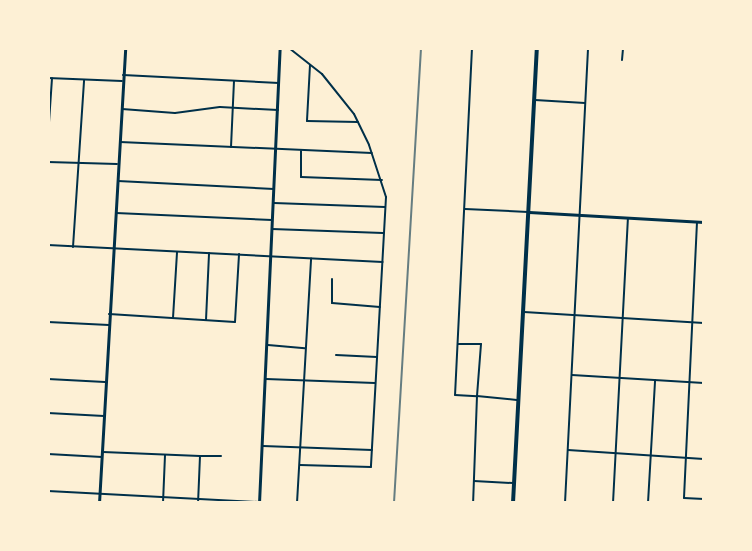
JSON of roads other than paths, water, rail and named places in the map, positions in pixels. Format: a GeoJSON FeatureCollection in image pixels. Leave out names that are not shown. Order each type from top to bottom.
{"type":"FeatureCollection","features":[{"type":"Feature","properties":{"kind":"highway"},"geometry":{"type":"LineString","coordinates":[[513,503],[537,48]]}},
{"type":"Feature","properties":{"kind":"street"},"geometry":{"type":"LineString","coordinates":[[99,503],[124,48]]}},
{"type":"Feature","properties":{"kind":"street"},"geometry":{"type":"LineString","coordinates":[[259,503],[280,48]]}},
{"type":"Feature","properties":{"kind":"street"},"geometry":{"type":"LineString","coordinates":[[288,48],[310,65],[341,95],[372,153],[382,180],[385,207],[371,467],[300,465]]}},
{"type":"Feature","properties":{"kind":"street"},"geometry":{"type":"LineString","coordinates":[[472,48],[455,395],[518,400]]}},
{"type":"Feature","properties":{"kind":"street"},"geometry":{"type":"LineString","coordinates":[[565,503],[588,48]]}},
{"type":"Feature","properties":{"kind":"street"},"geometry":{"type":"LineString","coordinates":[[622,60],[623,48]]}},
{"type":"Feature","properties":{"kind":"street"},"geometry":{"type":"LineString","coordinates":[[310,65],[307,121],[358,123]]}},
{"type":"Feature","properties":{"kind":"street"},"geometry":{"type":"LineString","coordinates":[[123,75],[279,83]]}},
{"type":"Feature","properties":{"kind":"street"},"geometry":{"type":"LineString","coordinates":[[48,137],[50,78],[122,81]]}},
{"type":"Feature","properties":{"kind":"street"},"geometry":{"type":"LineString","coordinates":[[73,247],[84,80]]}},
{"type":"Feature","properties":{"kind":"street"},"geometry":{"type":"LineString","coordinates":[[231,147],[234,81]]}},
{"type":"Feature","properties":{"kind":"street"},"geometry":{"type":"LineString","coordinates":[[535,100],[585,103]]}},
{"type":"Feature","properties":{"kind":"street"},"geometry":{"type":"LineString","coordinates":[[122,109],[175,112],[233,107],[278,110]]}},
{"type":"Feature","properties":{"kind":"street"},"geometry":{"type":"LineString","coordinates":[[120,142],[372,153]]}},
{"type":"Feature","properties":{"kind":"street"},"geometry":{"type":"LineString","coordinates":[[301,151],[301,177],[382,180]]}},
{"type":"Feature","properties":{"kind":"street"},"geometry":{"type":"LineString","coordinates":[[48,162],[119,164]]}},
{"type":"Feature","properties":{"kind":"street"},"geometry":{"type":"LineString","coordinates":[[117,181],[274,189]]}},
{"type":"Feature","properties":{"kind":"street"},"geometry":{"type":"LineString","coordinates":[[273,203],[385,207]]}},
{"type":"Feature","properties":{"kind":"street"},"geometry":{"type":"LineString","coordinates":[[465,209],[704,222]]}},
{"type":"Feature","properties":{"kind":"street"},"geometry":{"type":"LineString","coordinates":[[115,213],[272,220]]}},
{"type":"Feature","properties":{"kind":"street"},"geometry":{"type":"LineString","coordinates":[[613,503],[628,218]]}},
{"type":"Feature","properties":{"kind":"street"},"geometry":{"type":"LineString","coordinates":[[697,222],[684,498],[704,498]]}},
{"type":"Feature","properties":{"kind":"street"},"geometry":{"type":"LineString","coordinates":[[272,230],[383,233]]}},
{"type":"Feature","properties":{"kind":"street"},"geometry":{"type":"LineString","coordinates":[[48,245],[383,261]]}},
{"type":"Feature","properties":{"kind":"street"},"geometry":{"type":"LineString","coordinates":[[173,318],[177,251]]}},
{"type":"Feature","properties":{"kind":"street"},"geometry":{"type":"LineString","coordinates":[[206,320],[209,253]]}},
{"type":"Feature","properties":{"kind":"street"},"geometry":{"type":"LineString","coordinates":[[109,314],[235,322],[239,254]]}},
{"type":"Feature","properties":{"kind":"street"},"geometry":{"type":"LineString","coordinates":[[297,503],[302,380],[311,258]]}},
{"type":"Feature","properties":{"kind":"street"},"geometry":{"type":"LineString","coordinates":[[332,279],[332,303],[380,307]]}},
{"type":"Feature","properties":{"kind":"street"},"geometry":{"type":"LineString","coordinates":[[523,312],[623,320],[704,323]]}},
{"type":"Feature","properties":{"kind":"street"},"geometry":{"type":"LineString","coordinates":[[48,322],[109,325]]}},
{"type":"Feature","properties":{"kind":"street"},"geometry":{"type":"LineString","coordinates":[[458,344],[481,344],[473,503]]}},
{"type":"Feature","properties":{"kind":"street"},"geometry":{"type":"LineString","coordinates":[[267,345],[305,348]]}},
{"type":"Feature","properties":{"kind":"street"},"geometry":{"type":"LineString","coordinates":[[336,355],[377,357]]}},
{"type":"Feature","properties":{"kind":"street"},"geometry":{"type":"LineString","coordinates":[[572,375],[704,383]]}},
{"type":"Feature","properties":{"kind":"street"},"geometry":{"type":"LineString","coordinates":[[48,379],[105,382]]}},
{"type":"Feature","properties":{"kind":"street"},"geometry":{"type":"LineString","coordinates":[[266,380],[375,383]]}},
{"type":"Feature","properties":{"kind":"street"},"geometry":{"type":"LineString","coordinates":[[648,503],[655,380]]}},
{"type":"Feature","properties":{"kind":"street"},"geometry":{"type":"LineString","coordinates":[[48,413],[104,416]]}},
{"type":"Feature","properties":{"kind":"street"},"geometry":{"type":"LineString","coordinates":[[263,446],[372,450]]}},
{"type":"Feature","properties":{"kind":"street"},"geometry":{"type":"LineString","coordinates":[[568,450],[704,459]]}},
{"type":"Feature","properties":{"kind":"street"},"geometry":{"type":"LineString","coordinates":[[102,452],[220,456]]}},
{"type":"Feature","properties":{"kind":"street"},"geometry":{"type":"LineString","coordinates":[[48,454],[102,457]]}},
{"type":"Feature","properties":{"kind":"street"},"geometry":{"type":"LineString","coordinates":[[163,503],[165,455]]}},
{"type":"Feature","properties":{"kind":"street"},"geometry":{"type":"LineString","coordinates":[[198,501],[200,456]]}},
{"type":"Feature","properties":{"kind":"street"},"geometry":{"type":"LineString","coordinates":[[474,481],[514,483]]}},
{"type":"Feature","properties":{"kind":"street"},"geometry":{"type":"LineString","coordinates":[[48,491],[198,501],[272,503]]}},
{"type":"Feature","properties":{"kind":"railway"},"geometry":{"type":"LineString","coordinates":[[394,503],[421,48]]}}]}
